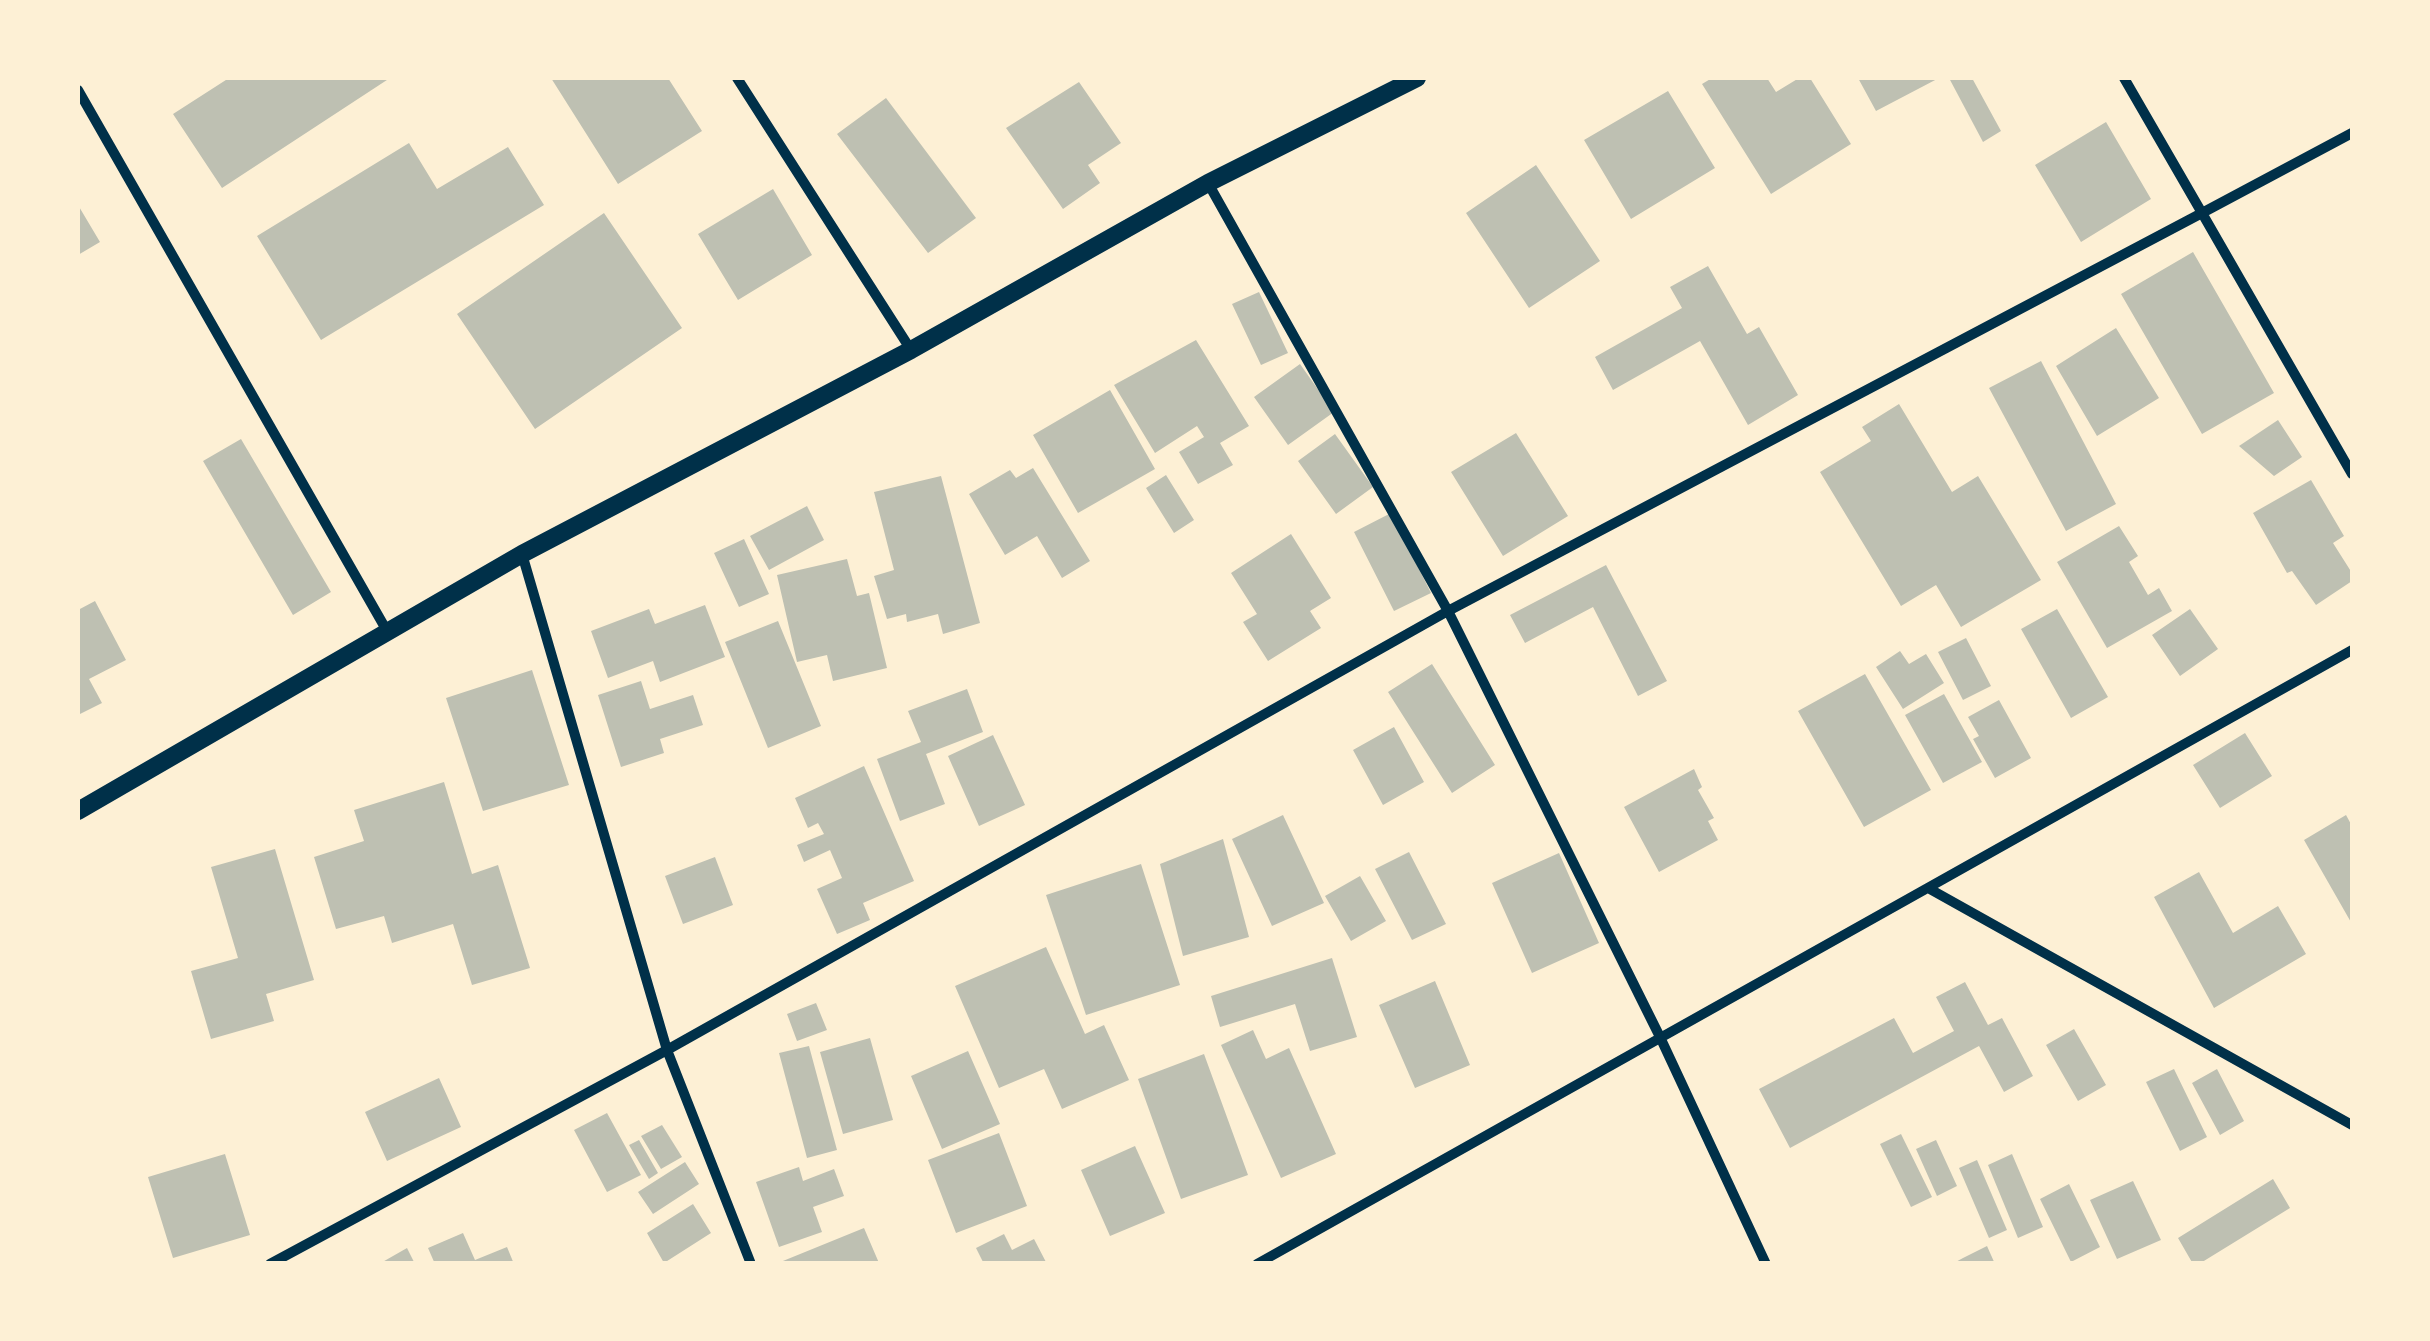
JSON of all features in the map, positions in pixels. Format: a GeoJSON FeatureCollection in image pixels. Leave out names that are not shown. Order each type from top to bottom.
{"type":"FeatureCollection","features":[{"type":"Feature","properties":{"kind":"street"},"geometry":{"type":"LineString","coordinates":[[737,78],[911,350]]}},
{"type":"Feature","properties":{"kind":"street"},"geometry":{"type":"LineString","coordinates":[[78,811],[522,554],[911,350],[1208,184],[1417,78]]}},
{"type":"Feature","properties":{"kind":"street"},"geometry":{"type":"LineString","coordinates":[[2124,78],[2352,474]]}},
{"type":"Feature","properties":{"kind":"street"},"geometry":{"type":"LineString","coordinates":[[78,90],[387,630]]}},
{"type":"Feature","properties":{"kind":"street"},"geometry":{"type":"LineString","coordinates":[[270,1264],[667,1050],[1448,611],[2352,133]]}},
{"type":"Feature","properties":{"kind":"street"},"geometry":{"type":"LineString","coordinates":[[1208,184],[1448,611],[1660,1037],[1766,1264]]}},
{"type":"Feature","properties":{"kind":"street"},"geometry":{"type":"LineString","coordinates":[[522,554],[667,1050],[751,1264]]}},
{"type":"Feature","properties":{"kind":"street"},"geometry":{"type":"LineString","coordinates":[[1257,1264],[2352,650]]}},
{"type":"Feature","properties":{"kind":"street"},"geometry":{"type":"LineString","coordinates":[[1928,888],[2352,1126]]}},
{"type":"Feature","properties":{"kind":"building"},"geometry":{"type":"Polygon","coordinates":[[[229,78],[390,78],[222,188],[173,114],[229,78]]]}},
{"type":"Feature","properties":{"kind":"building"},"geometry":{"type":"Polygon","coordinates":[[[551,78],[668,78],[702,131],[618,184],[551,78]]]}},
{"type":"Feature","properties":{"kind":"building"},"geometry":{"type":"Polygon","coordinates":[[[1712,78],[1767,78],[1776,92],[1799,78],[1810,78],[1851,144],[1771,194],[1702,84],[1712,78]]]}},
{"type":"Feature","properties":{"kind":"building"},"geometry":{"type":"Polygon","coordinates":[[[1858,78],[1939,78],[1876,111],[1858,78]]]}},
{"type":"Feature","properties":{"kind":"building"},"geometry":{"type":"Polygon","coordinates":[[[1949,78],[1972,78],[2001,131],[1983,142],[1949,78]]]}},
{"type":"Feature","properties":{"kind":"building"},"geometry":{"type":"Polygon","coordinates":[[[1079,82],[1121,143],[1088,165],[1100,183],[1063,209],[1006,128],[1079,82]]]}},
{"type":"Feature","properties":{"kind":"building"},"geometry":{"type":"Polygon","coordinates":[[[1668,91],[1715,168],[1631,219],[1584,140],[1668,91]]]}},
{"type":"Feature","properties":{"kind":"building"},"geometry":{"type":"Polygon","coordinates":[[[886,98],[976,218],[928,253],[837,134],[886,98]]]}},
{"type":"Feature","properties":{"kind":"building"},"geometry":{"type":"Polygon","coordinates":[[[2106,122],[2151,199],[2081,242],[2035,165],[2106,122]]]}},
{"type":"Feature","properties":{"kind":"building"},"geometry":{"type":"Polygon","coordinates":[[[409,143],[437,189],[508,147],[544,205],[321,340],[257,236],[409,143]]]}},
{"type":"Feature","properties":{"kind":"building"},"geometry":{"type":"Polygon","coordinates":[[[1536,165],[1600,261],[1529,308],[1466,213],[1536,165]]]}},
{"type":"Feature","properties":{"kind":"building"},"geometry":{"type":"Polygon","coordinates":[[[773,189],[812,255],[738,300],[698,234],[773,189]]]}},
{"type":"Feature","properties":{"kind":"building"},"geometry":{"type":"Polygon","coordinates":[[[78,205],[100,242],[78,255],[78,205]]]}},
{"type":"Feature","properties":{"kind":"building"},"geometry":{"type":"Polygon","coordinates":[[[604,213],[682,328],[535,429],[457,314],[604,213]]]}},
{"type":"Feature","properties":{"kind":"building"},"geometry":{"type":"Polygon","coordinates":[[[2193,252],[2274,393],[2202,434],[2121,294],[2193,252]]]}},
{"type":"Feature","properties":{"kind":"building"},"geometry":{"type":"Polygon","coordinates":[[[1708,266],[1747,334],[1759,327],[1798,395],[1748,425],[1700,341],[1613,390],[1595,357],[1682,308],[1670,287],[1708,266]]]}},
{"type":"Feature","properties":{"kind":"building"},"geometry":{"type":"Polygon","coordinates":[[[1259,292],[1288,353],[1261,365],[1232,304],[1259,292]]]}},
{"type":"Feature","properties":{"kind":"building"},"geometry":{"type":"Polygon","coordinates":[[[2116,328],[2159,398],[2097,436],[2056,366],[2116,328]]]}},
{"type":"Feature","properties":{"kind":"building"},"geometry":{"type":"Polygon","coordinates":[[[1196,340],[1249,426],[1220,443],[1233,465],[1198,484],[1179,452],[1204,437],[1197,426],[1155,453],[1114,385],[1196,340]]]}},
{"type":"Feature","properties":{"kind":"building"},"geometry":{"type":"Polygon","coordinates":[[[2041,361],[2116,504],[2066,531],[1989,388],[2041,361]]]}},
{"type":"Feature","properties":{"kind":"building"},"geometry":{"type":"Polygon","coordinates":[[[1300,364],[1334,412],[1288,445],[1254,397],[1300,364]]]}},
{"type":"Feature","properties":{"kind":"building"},"geometry":{"type":"Polygon","coordinates":[[[1110,390],[1155,469],[1078,513],[1033,435],[1110,390]]]}},
{"type":"Feature","properties":{"kind":"building"},"geometry":{"type":"Polygon","coordinates":[[[1899,404],[1952,492],[1978,476],[2041,580],[1961,627],[1936,585],[1901,606],[1820,472],[1871,441],[1862,427],[1899,404]]]}},
{"type":"Feature","properties":{"kind":"building"},"geometry":{"type":"Polygon","coordinates":[[[2278,420],[2302,457],[2274,476],[2239,446],[2278,420]]]}},
{"type":"Feature","properties":{"kind":"building"},"geometry":{"type":"Polygon","coordinates":[[[1516,433],[1568,516],[1503,556],[1451,472],[1516,433]]]}},
{"type":"Feature","properties":{"kind":"building"},"geometry":{"type":"Polygon","coordinates":[[[1335,434],[1373,487],[1336,514],[1298,461],[1335,434]]]}},
{"type":"Feature","properties":{"kind":"building"},"geometry":{"type":"Polygon","coordinates":[[[241,439],[331,592],[293,615],[203,461],[241,439]]]}},
{"type":"Feature","properties":{"kind":"building"},"geometry":{"type":"Polygon","coordinates":[[[1033,468],[1090,561],[1062,578],[1037,536],[1005,555],[969,494],[1010,470],[1016,478],[1033,468]]]}},
{"type":"Feature","properties":{"kind":"building"},"geometry":{"type":"Polygon","coordinates":[[[1166,475],[1194,520],[1174,533],[1146,488],[1166,475]]]}},
{"type":"Feature","properties":{"kind":"building"},"geometry":{"type":"Polygon","coordinates":[[[941,476],[980,623],[943,634],[938,614],[907,622],[906,614],[887,619],[874,576],[894,570],[874,492],[941,476]]]}},
{"type":"Feature","properties":{"kind":"building"},"geometry":{"type":"Polygon","coordinates":[[[2311,480],[2344,536],[2333,543],[2352,573],[2352,581],[2316,605],[2292,571],[2287,573],[2253,513],[2311,480]]]}},
{"type":"Feature","properties":{"kind":"building"},"geometry":{"type":"Polygon","coordinates":[[[807,506],[824,540],[769,570],[750,536],[807,506]]]}},
{"type":"Feature","properties":{"kind":"building"},"geometry":{"type":"Polygon","coordinates":[[[1391,513],[1431,593],[1394,611],[1354,532],[1391,513]]]}},
{"type":"Feature","properties":{"kind":"building"},"geometry":{"type":"Polygon","coordinates":[[[2119,526],[2138,556],[2129,562],[2148,595],[2159,588],[2172,611],[2107,648],[2057,562],[2119,526]]]}},
{"type":"Feature","properties":{"kind":"building"},"geometry":{"type":"Polygon","coordinates":[[[1291,534],[1331,598],[1310,611],[1321,628],[1268,661],[1243,622],[1257,614],[1231,573],[1291,534]]]}},
{"type":"Feature","properties":{"kind":"building"},"geometry":{"type":"Polygon","coordinates":[[[744,539],[769,594],[739,607],[714,553],[744,539]]]}},
{"type":"Feature","properties":{"kind":"building"},"geometry":{"type":"Polygon","coordinates":[[[847,559],[857,596],[869,593],[887,668],[833,681],[827,655],[797,662],[777,575],[847,559]]]}},
{"type":"Feature","properties":{"kind":"building"},"geometry":{"type":"Polygon","coordinates":[[[1606,565],[1667,681],[1638,696],[1593,607],[1525,643],[1510,615],[1606,565]]]}},
{"type":"Feature","properties":{"kind":"building"},"geometry":{"type":"Polygon","coordinates":[[[95,601],[126,660],[89,679],[102,703],[78,715],[78,610],[95,601]]]}},
{"type":"Feature","properties":{"kind":"building"},"geometry":{"type":"Polygon","coordinates":[[[705,605],[725,657],[660,682],[653,661],[608,678],[591,631],[649,609],[655,624],[705,605]]]}},
{"type":"Feature","properties":{"kind":"building"},"geometry":{"type":"Polygon","coordinates":[[[2057,609],[2108,697],[2071,718],[2021,629],[2057,609]]]}},
{"type":"Feature","properties":{"kind":"building"},"geometry":{"type":"Polygon","coordinates":[[[2190,609],[2218,649],[2180,676],[2152,635],[2190,609]]]}},
{"type":"Feature","properties":{"kind":"building"},"geometry":{"type":"Polygon","coordinates":[[[778,621],[821,726],[768,748],[725,642],[778,621]]]}},
{"type":"Feature","properties":{"kind":"building"},"geometry":{"type":"Polygon","coordinates":[[[1966,638],[1991,686],[1963,700],[1938,652],[1966,638]]]}},
{"type":"Feature","properties":{"kind":"building"},"geometry":{"type":"Polygon","coordinates":[[[1900,651],[1909,664],[1926,654],[1944,683],[1903,709],[1876,667],[1900,651]]]}},
{"type":"Feature","properties":{"kind":"building"},"geometry":{"type":"Polygon","coordinates":[[[1432,664],[1495,765],[1452,793],[1388,692],[1432,664]]]}},
{"type":"Feature","properties":{"kind":"building"},"geometry":{"type":"Polygon","coordinates":[[[532,670],[569,785],[483,811],[446,698],[532,670]]]}},
{"type":"Feature","properties":{"kind":"building"},"geometry":{"type":"Polygon","coordinates":[[[1865,674],[1931,790],[1864,827],[1798,711],[1865,674]]]}},
{"type":"Feature","properties":{"kind":"building"},"geometry":{"type":"Polygon","coordinates":[[[641,681],[650,709],[693,695],[703,725],[660,739],[664,753],[621,767],[598,695],[641,681]]]}},
{"type":"Feature","properties":{"kind":"building"},"geometry":{"type":"Polygon","coordinates":[[[967,689],[983,732],[926,754],[945,804],[900,821],[877,759],[921,742],[908,711],[967,689]]]}},
{"type":"Feature","properties":{"kind":"building"},"geometry":{"type":"Polygon","coordinates":[[[1944,694],[1982,762],[1943,783],[1905,715],[1944,694]]]}},
{"type":"Feature","properties":{"kind":"building"},"geometry":{"type":"Polygon","coordinates":[[[1999,700],[2031,758],[1995,778],[1973,739],[1979,736],[1968,717],[1999,700]]]}},
{"type":"Feature","properties":{"kind":"building"},"geometry":{"type":"Polygon","coordinates":[[[1394,727],[1424,782],[1383,805],[1353,750],[1394,727]]]}},
{"type":"Feature","properties":{"kind":"building"},"geometry":{"type":"Polygon","coordinates":[[[2245,733],[2272,776],[2220,808],[2193,765],[2245,733]]]}},
{"type":"Feature","properties":{"kind":"building"},"geometry":{"type":"Polygon","coordinates":[[[993,735],[1025,805],[979,826],[948,756],[993,735]]]}},
{"type":"Feature","properties":{"kind":"building"},"geometry":{"type":"Polygon","coordinates":[[[864,766],[914,881],[863,903],[870,920],[837,934],[817,889],[842,878],[830,850],[804,862],[797,845],[824,834],[818,823],[808,828],[795,798],[864,766]]]}},
{"type":"Feature","properties":{"kind":"building"},"geometry":{"type":"Polygon","coordinates":[[[1694,769],[1702,787],[1698,790],[1714,818],[1708,821],[1718,840],[1659,872],[1624,807],[1694,769]]]}},
{"type":"Feature","properties":{"kind":"building"},"geometry":{"type":"Polygon","coordinates":[[[444,782],[472,874],[498,865],[530,968],[472,985],[453,924],[392,943],[384,916],[336,929],[314,857],[364,841],[354,810],[444,782]]]}},
{"type":"Feature","properties":{"kind":"building"},"geometry":{"type":"Polygon","coordinates":[[[1283,815],[1324,903],[1272,926],[1232,839],[1283,815]]]}},
{"type":"Feature","properties":{"kind":"building"},"geometry":{"type":"Polygon","coordinates":[[[2346,815],[2352,826],[2352,924],[2304,840],[2346,815]]]}},
{"type":"Feature","properties":{"kind":"building"},"geometry":{"type":"Polygon","coordinates":[[[1223,839],[1249,937],[1183,956],[1160,864],[1223,839]]]}},
{"type":"Feature","properties":{"kind":"building"},"geometry":{"type":"Polygon","coordinates":[[[275,849],[314,980],[266,994],[274,1021],[211,1039],[191,971],[238,958],[211,867],[275,849]]]}},
{"type":"Feature","properties":{"kind":"building"},"geometry":{"type":"Polygon","coordinates":[[[1409,852],[1446,924],[1412,940],[1375,869],[1409,852]]]}},
{"type":"Feature","properties":{"kind":"building"},"geometry":{"type":"Polygon","coordinates":[[[1559,853],[1599,943],[1532,973],[1492,883],[1559,853]]]}},
{"type":"Feature","properties":{"kind":"building"},"geometry":{"type":"Polygon","coordinates":[[[715,857],[733,905],[683,924],[665,876],[715,857]]]}},
{"type":"Feature","properties":{"kind":"building"},"geometry":{"type":"Polygon","coordinates":[[[1141,864],[1180,985],[1086,1015],[1046,895],[1141,864]]]}},
{"type":"Feature","properties":{"kind":"building"},"geometry":{"type":"Polygon","coordinates":[[[2199,872],[2233,933],[2278,906],[2306,954],[2214,1008],[2154,897],[2199,872]]]}},
{"type":"Feature","properties":{"kind":"building"},"geometry":{"type":"Polygon","coordinates":[[[1360,876],[1386,921],[1351,941],[1325,896],[1360,876]]]}},
{"type":"Feature","properties":{"kind":"building"},"geometry":{"type":"Polygon","coordinates":[[[1046,947],[1085,1034],[1104,1025],[1129,1080],[1062,1109],[1044,1069],[999,1088],[955,986],[1046,947]]]}},
{"type":"Feature","properties":{"kind":"building"},"geometry":{"type":"Polygon","coordinates":[[[1332,958],[1357,1037],[1310,1051],[1295,1004],[1220,1027],[1211,996],[1332,958]]]}},
{"type":"Feature","properties":{"kind":"building"},"geometry":{"type":"Polygon","coordinates":[[[1435,981],[1470,1065],[1415,1088],[1379,1005],[1435,981]]]}},
{"type":"Feature","properties":{"kind":"building"},"geometry":{"type":"Polygon","coordinates":[[[1965,982],[1988,1025],[2002,1018],[2033,1076],[2004,1092],[1979,1046],[1790,1148],[1759,1089],[1894,1018],[1913,1053],[1954,1031],[1936,997],[1965,982]]]}},
{"type":"Feature","properties":{"kind":"building"},"geometry":{"type":"Polygon","coordinates":[[[816,1003],[827,1030],[797,1041],[787,1014],[816,1003]]]}},
{"type":"Feature","properties":{"kind":"building"},"geometry":{"type":"Polygon","coordinates":[[[2074,1029],[2106,1085],[2078,1101],[2046,1045],[2074,1029]]]}},
{"type":"Feature","properties":{"kind":"building"},"geometry":{"type":"Polygon","coordinates":[[[1253,1030],[1266,1059],[1289,1048],[1336,1154],[1281,1178],[1221,1045],[1253,1030]]]}},
{"type":"Feature","properties":{"kind":"building"},"geometry":{"type":"Polygon","coordinates":[[[870,1038],[893,1120],[843,1134],[820,1052],[870,1038]]]}},
{"type":"Feature","properties":{"kind":"building"},"geometry":{"type":"Polygon","coordinates":[[[809,1046],[837,1150],[807,1158],[779,1053],[809,1046]]]}},
{"type":"Feature","properties":{"kind":"building"},"geometry":{"type":"Polygon","coordinates":[[[968,1051],[1000,1124],[942,1149],[911,1076],[968,1051]]]}},
{"type":"Feature","properties":{"kind":"building"},"geometry":{"type":"Polygon","coordinates":[[[1204,1054],[1248,1175],[1181,1199],[1138,1079],[1204,1054]]]}},
{"type":"Feature","properties":{"kind":"building"},"geometry":{"type":"Polygon","coordinates":[[[2174,1069],[2207,1137],[2180,1151],[2146,1082],[2174,1069]]]}},
{"type":"Feature","properties":{"kind":"building"},"geometry":{"type":"Polygon","coordinates":[[[2217,1069],[2244,1121],[2220,1135],[2192,1083],[2217,1069]]]}},
{"type":"Feature","properties":{"kind":"building"},"geometry":{"type":"Polygon","coordinates":[[[439,1078],[461,1127],[387,1161],[365,1112],[439,1078]]]}},
{"type":"Feature","properties":{"kind":"building"},"geometry":{"type":"Polygon","coordinates":[[[607,1113],[641,1175],[607,1192],[574,1130],[607,1113]]]}},
{"type":"Feature","properties":{"kind":"building"},"geometry":{"type":"Polygon","coordinates":[[[662,1125],[682,1157],[661,1169],[641,1136],[662,1125]]]}},
{"type":"Feature","properties":{"kind":"building"},"geometry":{"type":"Polygon","coordinates":[[[999,1133],[1027,1206],[956,1233],[928,1160],[999,1133]]]}},
{"type":"Feature","properties":{"kind":"building"},"geometry":{"type":"Polygon","coordinates":[[[1901,1134],[1932,1197],[1911,1207],[1880,1144],[1901,1134]]]}},
{"type":"Feature","properties":{"kind":"building"},"geometry":{"type":"Polygon","coordinates":[[[639,1140],[658,1173],[649,1179],[629,1145],[639,1140]]]}},
{"type":"Feature","properties":{"kind":"building"},"geometry":{"type":"Polygon","coordinates":[[[1936,1140],[1957,1186],[1937,1196],[1916,1149],[1936,1140]]]}},
{"type":"Feature","properties":{"kind":"building"},"geometry":{"type":"Polygon","coordinates":[[[1135,1146],[1165,1213],[1110,1236],[1081,1170],[1135,1146]]]}},
{"type":"Feature","properties":{"kind":"building"},"geometry":{"type":"Polygon","coordinates":[[[225,1154],[250,1235],[173,1258],[148,1177],[225,1154]]]}},
{"type":"Feature","properties":{"kind":"building"},"geometry":{"type":"Polygon","coordinates":[[[2012,1154],[2043,1227],[2018,1238],[1988,1165],[2012,1154]]]}},
{"type":"Feature","properties":{"kind":"building"},"geometry":{"type":"Polygon","coordinates":[[[1977,1160],[2007,1230],[1989,1238],[1959,1168],[1977,1160]]]}},
{"type":"Feature","properties":{"kind":"building"},"geometry":{"type":"Polygon","coordinates":[[[685,1162],[699,1184],[653,1214],[638,1192],[685,1162]]]}},
{"type":"Feature","properties":{"kind":"building"},"geometry":{"type":"Polygon","coordinates":[[[799,1167],[803,1181],[834,1169],[844,1196],[813,1207],[822,1232],[779,1247],[756,1182],[799,1167]]]}},
{"type":"Feature","properties":{"kind":"building"},"geometry":{"type":"Polygon","coordinates":[[[2273,1179],[2290,1208],[2193,1264],[2178,1238],[2273,1179]]]}},
{"type":"Feature","properties":{"kind":"building"},"geometry":{"type":"Polygon","coordinates":[[[2133,1181],[2161,1240],[2117,1259],[2090,1200],[2133,1181]]]}},
{"type":"Feature","properties":{"kind":"building"},"geometry":{"type":"Polygon","coordinates":[[[2069,1184],[2100,1247],[2071,1262],[2040,1199],[2069,1184]]]}},
{"type":"Feature","properties":{"kind":"building"},"geometry":{"type":"Polygon","coordinates":[[[693,1204],[711,1233],[664,1263],[647,1233],[693,1204]]]}},
{"type":"Feature","properties":{"kind":"building"},"geometry":{"type":"Polygon","coordinates":[[[864,1228],[879,1263],[778,1263],[864,1228]]]}},
{"type":"Feature","properties":{"kind":"building"},"geometry":{"type":"Polygon","coordinates":[[[463,1233],[475,1260],[507,1247],[514,1264],[435,1264],[428,1248],[463,1233]]]}},
{"type":"Feature","properties":{"kind":"building"},"geometry":{"type":"Polygon","coordinates":[[[1004,1234],[1012,1250],[1034,1239],[1047,1264],[984,1264],[976,1248],[1004,1234]]]}},
{"type":"Feature","properties":{"kind":"building"},"geometry":{"type":"Polygon","coordinates":[[[1987,1246],[1995,1264],[1952,1264],[1963,1258],[1987,1246]]]}},
{"type":"Feature","properties":{"kind":"building"},"geometry":{"type":"Polygon","coordinates":[[[407,1248],[415,1264],[379,1264],[407,1248]]]}}]}
